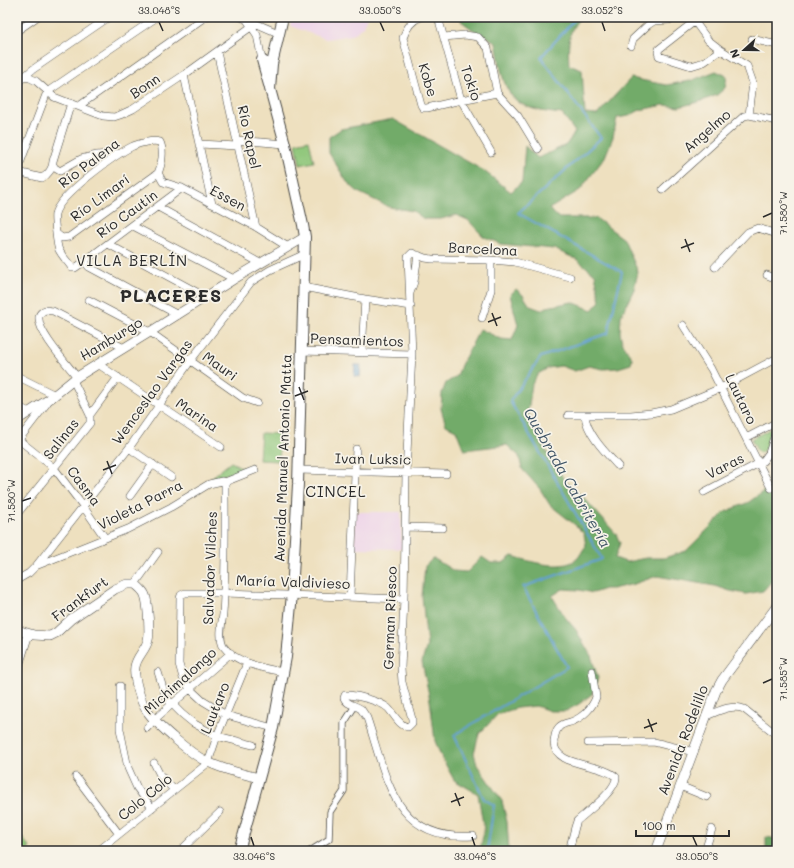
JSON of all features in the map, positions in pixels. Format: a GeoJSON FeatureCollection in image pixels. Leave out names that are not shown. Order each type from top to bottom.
{"type":"FeatureCollection","features":[{"type":"Feature","properties":{"kind":"main road","name":"Avenida Manuel Antonio Matta"},"geometry":{"type":"LineString","coordinates":[[239,851],[273,728],[284,672],[292,594],[298,470],[305,237],[285,144],[270,89],[272,64],[278,33],[283,17]]}},
{"type":"Feature","properties":{"kind":"main road"},"geometry":{"type":"LineString","coordinates":[[262,60],[270,89]]}},
{"type":"Feature","properties":{"kind":"street"},"geometry":{"type":"LineString","coordinates":[[17,31],[37,17]]}},
{"type":"Feature","properties":{"kind":"street"},"geometry":{"type":"LineString","coordinates":[[17,83],[32,70],[109,17]]}},
{"type":"Feature","properties":{"kind":"street"},"geometry":{"type":"LineString","coordinates":[[71,103],[53,165],[47,175],[42,178],[22,173],[19,170],[19,166],[45,89],[157,17]]}},
{"type":"Feature","properties":{"kind":"street"},"geometry":{"type":"LineString","coordinates":[[80,106],[204,17]]}},
{"type":"Feature","properties":{"kind":"street","name":"Kobe"},"geometry":{"type":"LineString","coordinates":[[421,17],[414,21],[407,29],[403,38],[423,108],[497,93]]}},
{"type":"Feature","properties":{"kind":"street","name":"Tokio"},"geometry":{"type":"LineString","coordinates":[[438,17],[461,100],[491,152]]}},
{"type":"Feature","properties":{"kind":"street"},"geometry":{"type":"LineString","coordinates":[[631,46],[633,39],[648,25],[654,21],[669,20],[674,17]]}},
{"type":"Feature","properties":{"kind":"street"},"geometry":{"type":"LineString","coordinates":[[721,50],[704,62],[691,66],[662,58],[659,56],[658,50],[698,19],[708,40],[721,50],[743,63],[748,69],[753,83],[749,115]]}},
{"type":"Feature","properties":{"kind":"street"},"geometry":{"type":"LineString","coordinates":[[249,22],[278,33]]}},
{"type":"Feature","properties":{"kind":"street"},"geometry":{"type":"LineString","coordinates":[[249,22],[257,35],[262,60],[272,64]]}},
{"type":"Feature","properties":{"kind":"street","name":"Bonn"},"geometry":{"type":"LineString","coordinates":[[23,77],[30,78],[54,97],[103,116],[114,117],[133,109],[217,52],[249,22]]}},
{"type":"Feature","properties":{"kind":"street"},"geometry":{"type":"LineString","coordinates":[[257,35],[261,30],[266,29]]}},
{"type":"Feature","properties":{"kind":"street"},"geometry":{"type":"LineString","coordinates":[[444,37],[465,35],[478,38],[488,48],[497,93],[518,116],[538,149]]}},
{"type":"Feature","properties":{"kind":"street"},"geometry":{"type":"LineString","coordinates":[[752,39],[777,44]]}},
{"type":"Feature","properties":{"kind":"street","name":"Río Rapel"},"geometry":{"type":"LineString","coordinates":[[217,52],[256,227]]}},
{"type":"Feature","properties":{"kind":"street","name":"Bonn"},"geometry":{"type":"LineString","coordinates":[[32,70],[45,89]]}},
{"type":"Feature","properties":{"kind":"street"},"geometry":{"type":"LineString","coordinates":[[184,75],[212,204]]}},
{"type":"Feature","properties":{"kind":"street","name":"Angelmo"},"geometry":{"type":"LineString","coordinates":[[663,189],[744,116],[749,115],[777,121]]}},
{"type":"Feature","properties":{"kind":"street","name":"Río Palena"},"geometry":{"type":"LineString","coordinates":[[86,261],[75,268],[72,268],[60,251],[54,220],[58,205],[73,189],[134,146],[152,141],[160,142],[162,148],[158,173]]}},
{"type":"Feature","properties":{"kind":"street"},"geometry":{"type":"LineString","coordinates":[[200,144],[285,144]]}},
{"type":"Feature","properties":{"kind":"street"},"geometry":{"type":"LineString","coordinates":[[53,165],[60,171],[81,160],[97,155],[122,153]]}},
{"type":"Feature","properties":{"kind":"street","name":"Essen"},"geometry":{"type":"LineString","coordinates":[[158,173],[163,182],[182,188],[256,227],[288,247]]}},
{"type":"Feature","properties":{"kind":"street","name":"Río Limarí"},"geometry":{"type":"LineString","coordinates":[[57,234],[62,238],[69,237],[158,173]]}},
{"type":"Feature","properties":{"kind":"street","name":"Río Cautin"},"geometry":{"type":"LineString","coordinates":[[86,261],[158,208],[182,188]]}},
{"type":"Feature","properties":{"kind":"street"},"geometry":{"type":"LineString","coordinates":[[158,208],[260,263]]}},
{"type":"Feature","properties":{"kind":"street"},"geometry":{"type":"LineString","coordinates":[[133,226],[234,279]]}},
{"type":"Feature","properties":{"kind":"street"},"geometry":{"type":"LineString","coordinates":[[715,267],[748,232],[758,228],[777,234]]}},
{"type":"Feature","properties":{"kind":"street","name":"Hamburgo"},"geometry":{"type":"LineString","coordinates":[[17,420],[53,396],[75,378],[260,263],[305,237]]}},
{"type":"Feature","properties":{"kind":"street"},"geometry":{"type":"LineString","coordinates":[[108,244],[206,297]]}},
{"type":"Feature","properties":{"kind":"street","name":"German Riesco"},"geometry":{"type":"LineString","coordinates":[[418,255],[412,252],[408,257],[412,354],[406,473],[401,675],[412,723],[408,726],[402,725],[388,708],[382,704],[353,696],[345,695],[344,698],[345,701],[362,710],[367,718],[388,785],[402,809],[409,817],[417,824],[430,831],[451,835],[473,836]]}},
{"type":"Feature","properties":{"kind":"street","name":"Wenceslao Vargas"},"geometry":{"type":"LineString","coordinates":[[17,580],[29,573],[36,566],[129,448],[190,360],[251,282],[270,270],[305,254]]}},
{"type":"Feature","properties":{"kind":"street","name":"Barcelona"},"geometry":{"type":"LineString","coordinates":[[418,255],[432,259],[515,262],[570,277]]}},
{"type":"Feature","properties":{"kind":"street"},"geometry":{"type":"LineString","coordinates":[[482,318],[491,290],[491,260]]}},
{"type":"Feature","properties":{"kind":"street"},"geometry":{"type":"LineString","coordinates":[[86,261],[86,265],[88,267],[178,315]]}},
{"type":"Feature","properties":{"kind":"street"},"geometry":{"type":"LineString","coordinates":[[767,275],[777,279]]}},
{"type":"Feature","properties":{"kind":"street"},"geometry":{"type":"LineString","coordinates":[[303,287],[411,306]]}},
{"type":"Feature","properties":{"kind":"street"},"geometry":{"type":"LineString","coordinates":[[362,353],[365,299]]}},
{"type":"Feature","properties":{"kind":"street","name":"Mauri"},"geometry":{"type":"LineString","coordinates":[[89,300],[150,332],[243,398],[257,403]]}},
{"type":"Feature","properties":{"kind":"street"},"geometry":{"type":"LineString","coordinates":[[90,414],[75,378],[51,345],[41,326],[39,317],[41,313],[45,310],[53,311],[124,348]]}},
{"type":"Feature","properties":{"kind":"street","name":"Lautaro"},"geometry":{"type":"LineString","coordinates":[[683,325],[708,362],[771,488]]}},
{"type":"Feature","properties":{"kind":"street","name":"Pensamientos"},"geometry":{"type":"LineString","coordinates":[[301,351],[412,354]]}},
{"type":"Feature","properties":{"kind":"street"},"geometry":{"type":"LineString","coordinates":[[568,415],[631,415],[671,409],[721,388],[777,358]]}},
{"type":"Feature","properties":{"kind":"street","name":"Marina"},"geometry":{"type":"LineString","coordinates":[[98,364],[221,447]]}},
{"type":"Feature","properties":{"kind":"street"},"geometry":{"type":"LineString","coordinates":[[17,376],[53,396],[18,441]]}},
{"type":"Feature","properties":{"kind":"street","name":"Salinas"},"geometry":{"type":"LineString","coordinates":[[17,514],[90,424],[90,414],[118,377]]}},
{"type":"Feature","properties":{"kind":"street"},"geometry":{"type":"LineString","coordinates":[[17,406],[29,412]]}},
{"type":"Feature","properties":{"kind":"street"},"geometry":{"type":"LineString","coordinates":[[585,415],[586,424],[606,453],[618,466]]}},
{"type":"Feature","properties":{"kind":"street"},"geometry":{"type":"LineString","coordinates":[[746,438],[777,422]]}},
{"type":"Feature","properties":{"kind":"street"},"geometry":{"type":"LineString","coordinates":[[758,464],[763,461],[769,453],[777,428]]}},
{"type":"Feature","properties":{"kind":"street","name":"Casma"},"geometry":{"type":"LineString","coordinates":[[18,441],[54,468],[105,538]]}},
{"type":"Feature","properties":{"kind":"street"},"geometry":{"type":"LineString","coordinates":[[129,448],[171,477]]}},
{"type":"Feature","properties":{"kind":"street"},"geometry":{"type":"LineString","coordinates":[[350,597],[356,449]]}},
{"type":"Feature","properties":{"kind":"street"},"geometry":{"type":"LineString","coordinates":[[130,496],[152,464]]}},
{"type":"Feature","properties":{"kind":"street","name":"Varas"},"geometry":{"type":"LineString","coordinates":[[704,492],[758,464]]}},
{"type":"Feature","properties":{"kind":"street","name":"Violeta Parra"},"geometry":{"type":"LineString","coordinates":[[36,566],[144,521],[209,484],[222,480],[225,482],[255,470]]}},
{"type":"Feature","properties":{"kind":"street","name":"Ivan Luksic"},"geometry":{"type":"LineString","coordinates":[[298,470],[446,474]]}},
{"type":"Feature","properties":{"kind":"street","name":"Salvador Vilches"},"geometry":{"type":"LineString","coordinates":[[225,482],[224,592],[221,642],[226,650],[230,652]]}},
{"type":"Feature","properties":{"kind":"street"},"geometry":{"type":"LineString","coordinates":[[405,527],[443,528]]}},
{"type":"Feature","properties":{"kind":"street"},"geometry":{"type":"LineString","coordinates":[[158,552],[135,584],[142,590],[147,602],[148,640],[136,663],[134,671],[144,707],[155,720],[188,750],[208,763],[259,778]]}},
{"type":"Feature","properties":{"kind":"street","name":"Frankfurt"},"geometry":{"type":"LineString","coordinates":[[17,630],[28,634],[50,636],[56,633],[71,619],[115,589],[127,584],[135,584]]}},
{"type":"Feature","properties":{"kind":"street","name":"María Valdivieso"},"geometry":{"type":"LineString","coordinates":[[190,689],[183,678],[179,664],[180,598],[185,593],[224,592],[404,599]]}},
{"type":"Feature","properties":{"kind":"street","name":"Avenida Rodelillo"},"geometry":{"type":"LineString","coordinates":[[656,851],[716,691],[722,680],[777,606]]}},
{"type":"Feature","properties":{"kind":"street"},"geometry":{"type":"LineString","coordinates":[[17,669],[28,634]]}},
{"type":"Feature","properties":{"kind":"street"},"geometry":{"type":"LineString","coordinates":[[230,652],[238,659],[247,663],[284,672]]}},
{"type":"Feature","properties":{"kind":"street","name":"Michimalongo"},"geometry":{"type":"LineString","coordinates":[[147,728],[230,652]]}},
{"type":"Feature","properties":{"kind":"street","name":"Lautaro"},"geometry":{"type":"LineString","coordinates":[[208,763],[217,736],[247,663]]}},
{"type":"Feature","properties":{"kind":"street"},"geometry":{"type":"LineString","coordinates":[[569,851],[574,827],[577,821],[610,791],[616,781],[616,777],[606,771],[565,759],[558,754],[554,746],[555,733],[558,728],[581,716],[595,701],[596,697],[592,671]]}},
{"type":"Feature","properties":{"kind":"street"},"geometry":{"type":"LineString","coordinates":[[158,672],[164,693],[172,705],[193,723],[217,736],[253,745]]}},
{"type":"Feature","properties":{"kind":"street"},"geometry":{"type":"LineString","coordinates":[[120,686],[120,728],[128,768],[137,788],[152,808]]}},
{"type":"Feature","properties":{"kind":"street"},"geometry":{"type":"LineString","coordinates":[[190,689],[203,701],[226,715],[273,728]]}},
{"type":"Feature","properties":{"kind":"street"},"geometry":{"type":"LineString","coordinates":[[310,851],[329,839],[330,812],[344,790],[344,723],[355,706]]}},
{"type":"Feature","properties":{"kind":"street"},"geometry":{"type":"LineString","coordinates":[[706,716],[726,708],[739,707],[744,709],[777,735]]}},
{"type":"Feature","properties":{"kind":"street"},"geometry":{"type":"LineString","coordinates":[[588,743],[654,742],[694,752]]}},
{"type":"Feature","properties":{"kind":"street"},"geometry":{"type":"LineString","coordinates":[[154,763],[160,775],[174,790]]}},
{"type":"Feature","properties":{"kind":"street","name":"Colo Colo"},"geometry":{"type":"LineString","coordinates":[[98,851],[208,763]]}},
{"type":"Feature","properties":{"kind":"street"},"geometry":{"type":"LineString","coordinates":[[76,777],[119,834]]}},
{"type":"Feature","properties":{"kind":"street"},"geometry":{"type":"LineString","coordinates":[[680,786],[707,797]]}},
{"type":"Feature","properties":{"kind":"street"},"geometry":{"type":"LineString","coordinates":[[180,851],[220,812]]}},
{"type":"Feature","properties":{"kind":"street"},"geometry":{"type":"LineString","coordinates":[[706,851],[712,829]]}},
{"type":"Feature","properties":{"kind":"shaded area"},"geometry":{"type":"Polygon","coordinates":[[[292,17],[367,17],[363,26],[353,35],[326,39],[290,26],[292,17]]]}},
{"type":"Feature","properties":{"kind":"shaded area"},"geometry":{"type":"Polygon","coordinates":[[[355,512],[401,512],[402,549],[354,548],[355,512]]]}},
{"type":"Feature","properties":{"kind":"green space"},"geometry":{"type":"Polygon","coordinates":[[[461,17],[582,17],[577,22],[571,33],[569,45],[569,65],[582,70],[585,114],[597,115],[631,78],[666,85],[690,81],[716,71],[727,76],[725,88],[717,95],[702,101],[679,107],[664,105],[640,110],[629,116],[617,118],[613,137],[605,157],[580,190],[549,209],[559,218],[596,218],[624,239],[638,272],[634,289],[621,316],[620,332],[622,342],[632,358],[631,364],[618,368],[603,369],[589,366],[575,371],[561,366],[548,368],[538,374],[532,384],[528,412],[540,441],[565,481],[584,498],[616,534],[620,543],[615,558],[626,562],[646,558],[664,558],[686,551],[725,512],[749,502],[765,490],[777,490],[777,575],[763,591],[746,594],[715,586],[657,576],[634,584],[605,589],[593,593],[563,589],[552,596],[565,617],[576,630],[591,656],[598,678],[592,694],[579,704],[566,711],[550,711],[536,706],[517,708],[498,714],[479,734],[474,753],[477,765],[502,801],[507,822],[509,851],[480,851],[484,830],[478,794],[454,780],[435,741],[430,700],[422,662],[427,645],[422,596],[425,566],[433,558],[454,571],[467,572],[482,557],[491,563],[503,563],[512,556],[545,564],[562,565],[577,559],[586,546],[584,534],[550,505],[540,489],[522,469],[519,456],[507,445],[464,450],[456,430],[446,425],[441,409],[442,393],[446,383],[457,376],[461,365],[480,329],[501,339],[512,340],[518,325],[510,295],[516,289],[523,295],[530,306],[541,310],[547,307],[572,302],[592,310],[600,301],[595,274],[576,259],[554,249],[501,244],[484,237],[468,220],[456,215],[441,219],[424,219],[413,211],[389,207],[358,192],[347,182],[329,153],[329,137],[341,129],[393,119],[484,171],[511,192],[522,182],[525,146],[538,158],[566,145],[575,132],[562,114],[532,109],[513,98],[504,81],[496,43],[488,37],[476,32],[461,21],[461,17]]]}},
{"type":"Feature","properties":{"kind":"green space"},"geometry":{"type":"Polygon","coordinates":[[[309,140],[314,162],[300,165],[296,143],[309,140]]]}},
{"type":"Feature","properties":{"kind":"green space"},"geometry":{"type":"Polygon","coordinates":[[[772,428],[765,449],[761,453],[758,452],[751,439],[772,428]]]}},
{"type":"Feature","properties":{"kind":"green space"},"geometry":{"type":"Polygon","coordinates":[[[261,433],[281,434],[279,461],[259,460],[261,433]]]}},
{"type":"Feature","properties":{"kind":"green space"},"geometry":{"type":"Polygon","coordinates":[[[231,462],[247,470],[211,478],[231,462]]]}},
{"type":"Feature","properties":{"kind":"green space"},"geometry":{"type":"Polygon","coordinates":[[[17,831],[30,848],[26,851],[17,851],[17,831]]]}},
{"type":"Feature","properties":{"kind":"green space"},"geometry":{"type":"Polygon","coordinates":[[[766,837],[777,839],[777,851],[767,851],[766,837]]]}},
{"type":"Feature","properties":{"kind":"water"},"geometry":{"type":"Polygon","coordinates":[[[355,365],[361,365],[360,377],[354,376],[355,365]]]}},
{"type":"Feature","properties":{"kind":"waterway","name":"Quebrada Cabritería"},"geometry":{"type":"LineString","coordinates":[[487,851],[494,805],[484,799],[454,735],[567,667],[523,587],[602,559],[510,401],[541,357],[608,333],[622,272],[518,213],[601,138],[541,57],[577,17]]}},
{"type":"Feature","properties":{"kind":"district","name":"VILLA BERLÍN"},"geometry":{"type":"Point","coordinates":[132,261]}},
{"type":"Feature","properties":{"kind":"district","name":"PLACERES"},"geometry":{"type":"Point","coordinates":[171,296]}},
{"type":"Feature","properties":{"kind":"district","name":"CINCEL"},"geometry":{"type":"Point","coordinates":[336,492]}}]}
